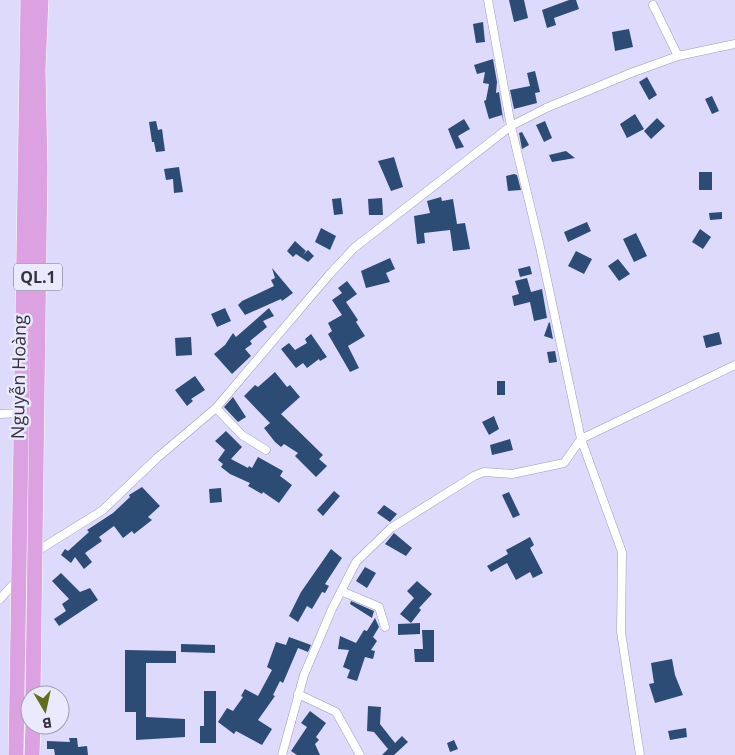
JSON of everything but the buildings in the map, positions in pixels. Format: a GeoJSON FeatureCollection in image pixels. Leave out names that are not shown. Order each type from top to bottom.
{"type":"FeatureCollection","features":[{"type":"Feature","properties":{"kind":"highway","name":"Nguyễn Hoàng"},"geometry":{"type":"LineString","coordinates":[[16,755],[28,0]]}},
{"type":"Feature","properties":{"kind":"highway","name":"Nguyễn Hoàng"},"geometry":{"type":"LineString","coordinates":[[33,685],[40,167],[38,70],[41,0]]}},
{"type":"Feature","properties":{"kind":"highway"},"geometry":{"type":"LineString","coordinates":[[32,755],[33,735]]}},
{"type":"Feature","properties":{"kind":"street"},"geometry":{"type":"LineString","coordinates":[[488,0],[511,126],[540,247],[581,439],[622,552],[621,632],[640,755]]}},
{"type":"Feature","properties":{"kind":"street"},"geometry":{"type":"LineString","coordinates":[[653,5],[678,56]]}},
{"type":"Feature","properties":{"kind":"street"},"geometry":{"type":"LineString","coordinates":[[34,553],[103,510],[157,458],[216,408],[328,275],[354,248],[511,126],[570,98],[678,56],[735,44]]}},
{"type":"Feature","properties":{"kind":"street"},"geometry":{"type":"LineString","coordinates":[[282,755],[304,675],[341,591],[356,562],[391,528],[484,472],[512,474],[564,463],[581,439],[735,365]]}},
{"type":"Feature","properties":{"kind":"street"},"geometry":{"type":"LineString","coordinates":[[216,408],[242,435],[266,450]]}},
{"type":"Feature","properties":{"kind":"street"},"geometry":{"type":"LineString","coordinates":[[0,414],[21,413]]}},
{"type":"Feature","properties":{"kind":"street"},"geometry":{"type":"LineString","coordinates":[[0,599],[18,580]]}},
{"type":"Feature","properties":{"kind":"street"},"geometry":{"type":"LineString","coordinates":[[341,591],[379,607],[385,627]]}},
{"type":"Feature","properties":{"kind":"street"},"geometry":{"type":"LineString","coordinates":[[298,694],[336,712],[360,755]]}}]}
